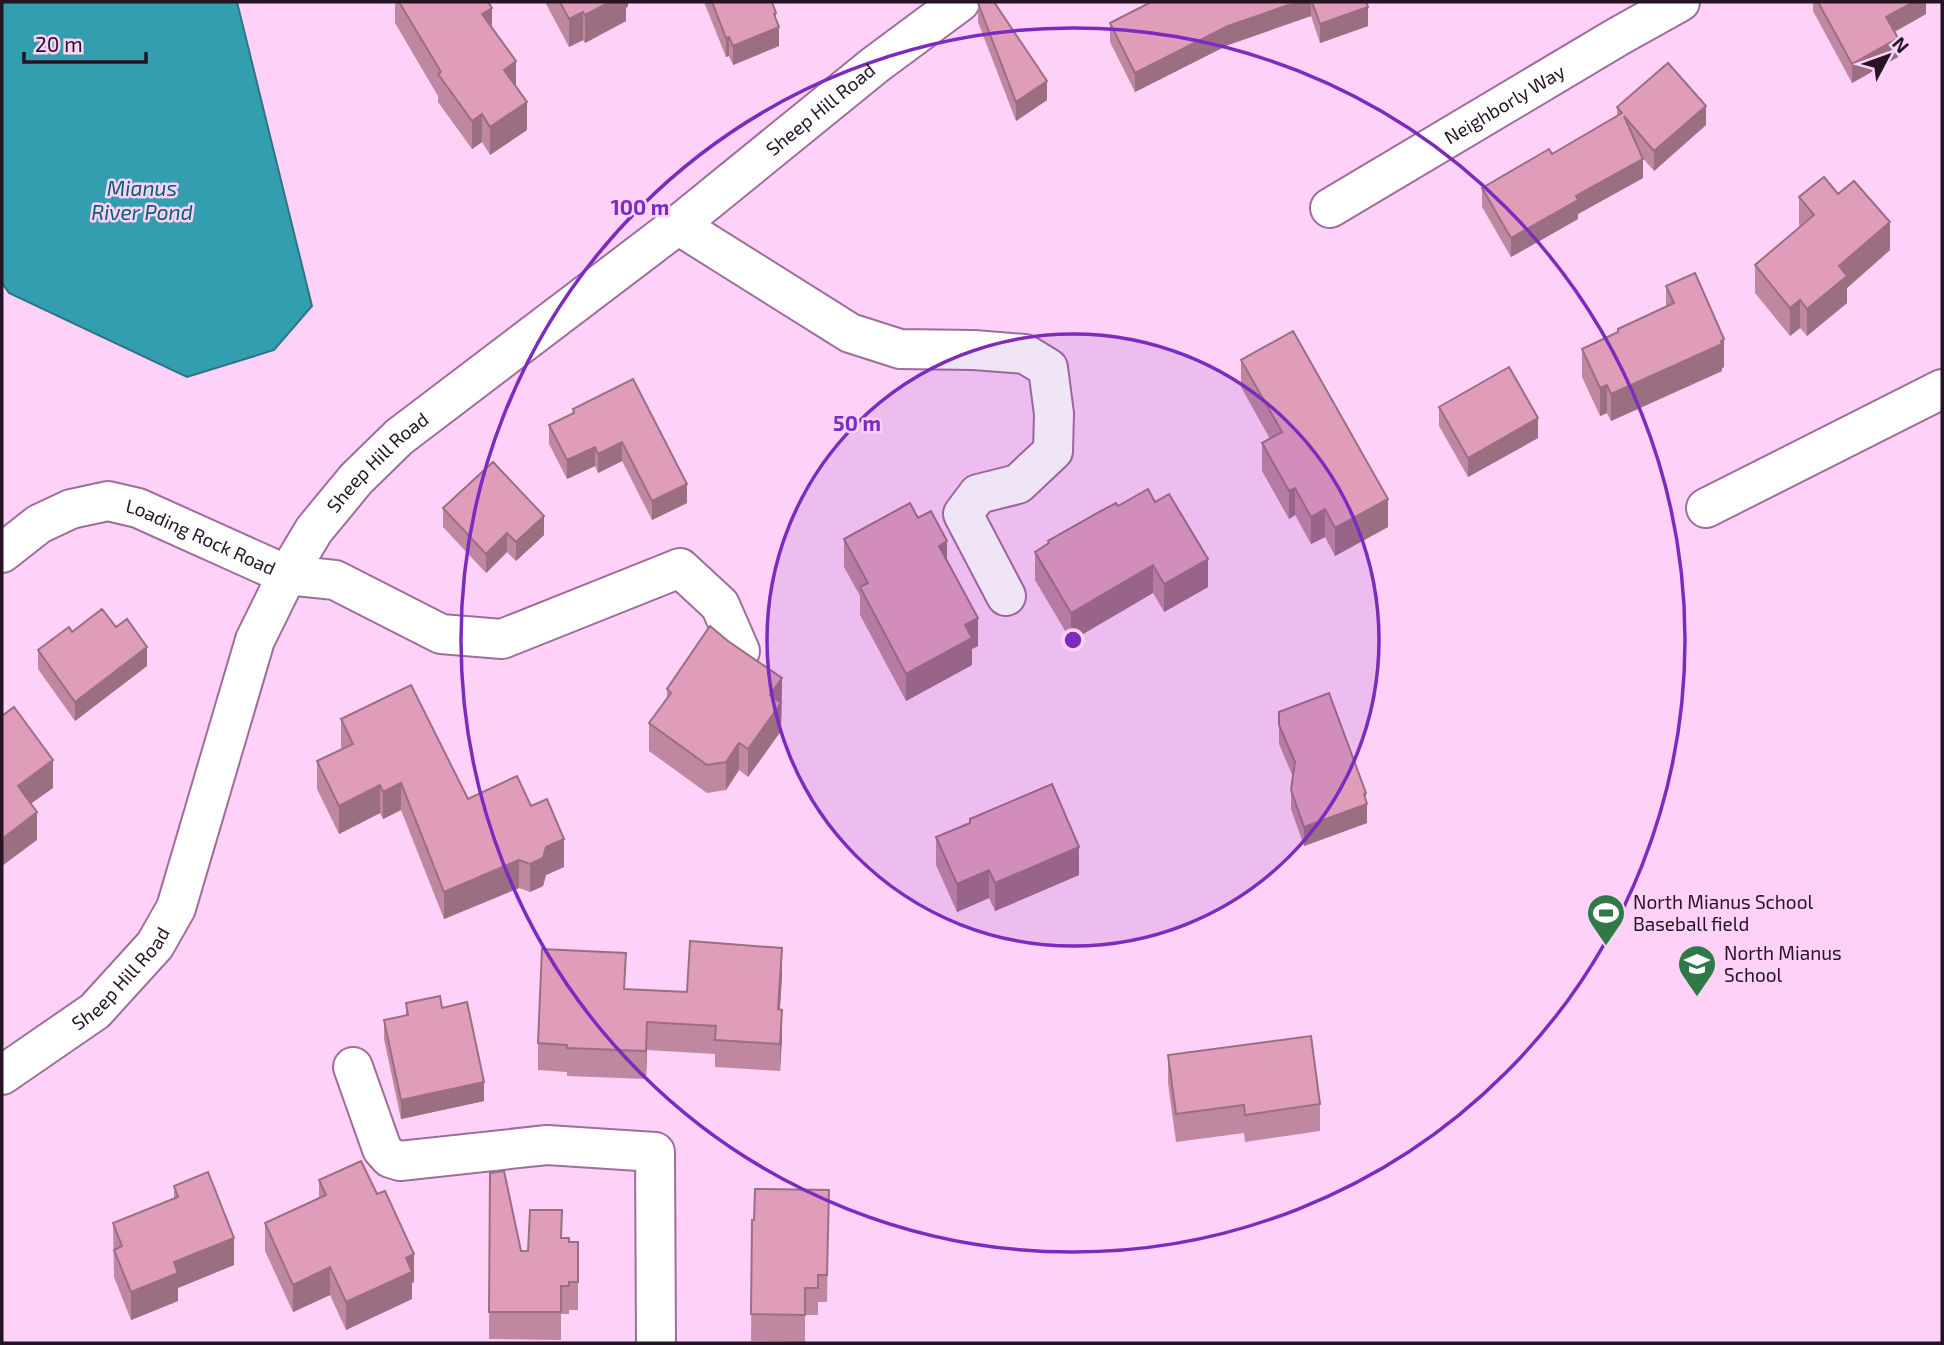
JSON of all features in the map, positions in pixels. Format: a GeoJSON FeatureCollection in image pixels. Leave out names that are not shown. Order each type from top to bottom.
{"type":"FeatureCollection","features":[{"type":"Feature","properties":{"kind":"street","name":"Sheep Hill Road"},"geometry":{"type":"LineString","coordinates":[[2,1075],[95,1011],[155,945],[176,908],[255,640],[287,575],[323,520],[356,479],[399,438],[678,225],[875,65],[960,2]]}},
{"type":"Feature","properties":{"kind":"street","name":"Neighborly Way"},"geometry":{"type":"LineString","coordinates":[[1330,208],[1680,2]]}},
{"type":"Feature","properties":{"kind":"street"},"geometry":{"type":"LineString","coordinates":[[678,225],[850,333],[900,349],[1025,354],[1048,368],[1054,414],[1053,451],[1018,484],[978,494],[963,514],[1006,596]]}},
{"type":"Feature","properties":{"kind":"street"},"geometry":{"type":"LineString","coordinates":[[1706,508],[1942,389]]}},
{"type":"Feature","properties":{"kind":"street","name":"Loading Rock Road"},"geometry":{"type":"LineString","coordinates":[[2,553],[39,524],[71,509],[108,501],[138,508],[287,575],[335,580],[441,634],[502,639],[680,568],[720,605],[740,651]]}},
{"type":"Feature","properties":{"kind":"street"},"geometry":{"type":"LineString","coordinates":[[353,1067],[382,1149],[390,1158],[400,1161],[547,1145],[655,1152],[656,1343]]}},
{"type":"Feature","properties":{"kind":"water","name":"Mianus River Pond"},"geometry":{"type":"Polygon","coordinates":[[[2,2],[237,2],[312,306],[274,350],[187,377],[9,293],[2,283],[2,2]]]}},
{"type":"Feature","properties":{"kind":"building"},"geometry":{"type":"Polygon","coordinates":[[[399,2],[488,2],[492,8],[482,14],[516,61],[504,70],[527,102],[490,127],[482,114],[472,121],[438,74],[441,72],[399,2]]]}},
{"type":"Feature","properties":{"kind":"building"},"geometry":{"type":"Polygon","coordinates":[[[560,2],[610,2],[585,15],[583,12],[569,19],[560,2]]]}},
{"type":"Feature","properties":{"kind":"building"},"geometry":{"type":"Polygon","coordinates":[[[712,2],[772,2],[779,27],[733,46],[729,37],[726,38],[712,2]]]}},
{"type":"Feature","properties":{"kind":"building"},"geometry":{"type":"Polygon","coordinates":[[[994,2],[1047,81],[1016,102],[978,3],[994,2]]]}},
{"type":"Feature","properties":{"kind":"building"},"geometry":{"type":"Polygon","coordinates":[[[1151,2],[1297,2],[1228,26],[1135,73],[1110,23],[1151,2]]]}},
{"type":"Feature","properties":{"kind":"building"},"geometry":{"type":"Polygon","coordinates":[[[1312,2],[1366,2],[1368,7],[1320,24],[1312,2]]]}},
{"type":"Feature","properties":{"kind":"building"},"geometry":{"type":"Polygon","coordinates":[[[1818,2],[1914,2],[1886,17],[1898,38],[1852,64],[1818,2]]]}},
{"type":"Feature","properties":{"kind":"building"},"geometry":{"type":"Polygon","coordinates":[[[1668,63],[1706,106],[1654,151],[1624,116],[1643,159],[1576,196],[1578,200],[1511,238],[1482,188],[1549,149],[1552,154],[1622,113],[1617,107],[1668,63]]]}},
{"type":"Feature","properties":{"kind":"building"},"geometry":{"type":"Polygon","coordinates":[[[1824,177],[1838,194],[1854,181],[1890,222],[1839,266],[1847,276],[1807,309],[1800,300],[1790,308],[1755,265],[1814,215],[1799,197],[1824,177]]]}},
{"type":"Feature","properties":{"kind":"building"},"geometry":{"type":"Polygon","coordinates":[[[1695,273],[1724,339],[1722,344],[1611,394],[1607,385],[1600,388],[1582,349],[1674,303],[1666,286],[1695,273]]]}},
{"type":"Feature","properties":{"kind":"building"},"geometry":{"type":"Polygon","coordinates":[[[1293,331],[1388,499],[1335,528],[1325,509],[1311,517],[1295,488],[1289,491],[1262,443],[1282,432],[1241,360],[1293,331]]]}},
{"type":"Feature","properties":{"kind":"building"},"geometry":{"type":"Polygon","coordinates":[[[1509,367],[1538,418],[1468,458],[1439,407],[1509,367]]]}},
{"type":"Feature","properties":{"kind":"building"},"geometry":{"type":"Polygon","coordinates":[[[633,379],[687,484],[652,501],[622,442],[598,454],[595,447],[567,460],[549,425],[574,413],[573,409],[633,379]]]}},
{"type":"Feature","properties":{"kind":"building"},"geometry":{"type":"Polygon","coordinates":[[[493,462],[544,516],[516,542],[507,533],[486,554],[443,508],[493,462]]]}},
{"type":"Feature","properties":{"kind":"building"},"geometry":{"type":"Polygon","coordinates":[[[1148,489],[1155,502],[1169,494],[1208,559],[1164,584],[1153,565],[1071,613],[1035,552],[1049,543],[1048,541],[1101,511],[1116,503],[1118,506],[1148,489]]]}},
{"type":"Feature","properties":{"kind":"building"},"geometry":{"type":"Polygon","coordinates":[[[910,503],[918,518],[931,511],[947,541],[939,546],[978,618],[965,625],[972,638],[906,674],[860,587],[868,583],[844,539],[910,503]]]}},
{"type":"Feature","properties":{"kind":"building"},"geometry":{"type":"Polygon","coordinates":[[[102,609],[116,627],[127,619],[147,647],[75,702],[38,650],[69,627],[72,632],[102,609]]]}},
{"type":"Feature","properties":{"kind":"building"},"geometry":{"type":"Polygon","coordinates":[[[710,626],[782,678],[770,695],[781,703],[748,749],[739,743],[726,762],[707,765],[649,723],[671,693],[667,689],[710,626]]]}},
{"type":"Feature","properties":{"kind":"building"},"geometry":{"type":"Polygon","coordinates":[[[411,685],[468,799],[517,776],[531,806],[547,799],[564,839],[546,847],[543,858],[530,864],[519,860],[444,892],[401,783],[383,792],[380,785],[339,806],[317,761],[353,744],[341,719],[411,685]]]}},
{"type":"Feature","properties":{"kind":"building"},"geometry":{"type":"Polygon","coordinates":[[[1329,693],[1366,793],[1367,804],[1304,827],[1291,790],[1295,762],[1279,725],[1279,712],[1329,693]]]}},
{"type":"Feature","properties":{"kind":"building"},"geometry":{"type":"Polygon","coordinates":[[[14,707],[53,760],[18,786],[37,812],[2,839],[2,716],[14,707]]]}},
{"type":"Feature","properties":{"kind":"building"},"geometry":{"type":"Polygon","coordinates":[[[1052,784],[1079,847],[995,883],[989,870],[957,884],[936,837],[970,823],[970,819],[1052,784]]]}},
{"type":"Feature","properties":{"kind":"building"},"geometry":{"type":"Polygon","coordinates":[[[690,941],[782,948],[778,1009],[782,1010],[780,1044],[715,1040],[716,1026],[647,1022],[646,1051],[567,1048],[567,1045],[538,1043],[542,949],[626,953],[624,989],[687,992],[690,941]]]}},
{"type":"Feature","properties":{"kind":"building"},"geometry":{"type":"Polygon","coordinates":[[[440,996],[442,1008],[467,1002],[484,1082],[401,1100],[384,1020],[408,1015],[406,1003],[440,996]]]}},
{"type":"Feature","properties":{"kind":"building"},"geometry":{"type":"Polygon","coordinates":[[[1311,1036],[1320,1104],[1245,1115],[1244,1105],[1176,1114],[1168,1055],[1311,1036]]]}},
{"type":"Feature","properties":{"kind":"building"},"geometry":{"type":"Polygon","coordinates":[[[361,1161],[377,1194],[385,1191],[414,1254],[406,1258],[412,1272],[346,1302],[330,1267],[293,1285],[265,1223],[326,1195],[319,1180],[361,1161]]]}},
{"type":"Feature","properties":{"kind":"building"},"geometry":{"type":"Polygon","coordinates":[[[504,1171],[521,1251],[528,1251],[530,1210],[562,1210],[561,1238],[578,1242],[578,1282],[561,1286],[561,1312],[489,1312],[490,1173],[504,1171]]]}},
{"type":"Feature","properties":{"kind":"building"},"geometry":{"type":"Polygon","coordinates":[[[208,1172],[234,1238],[174,1262],[178,1273],[131,1292],[114,1250],[122,1246],[113,1223],[178,1197],[174,1186],[208,1172]]]}},
{"type":"Feature","properties":{"kind":"building"},"geometry":{"type":"Polygon","coordinates":[[[755,1189],[829,1190],[827,1275],[818,1275],[818,1288],[805,1288],[805,1315],[751,1314],[755,1189]]]}},
{"type":"Feature","properties":{"kind":"place","name":"North Mianus School Baseball field"},"geometry":{"type":"Point","coordinates":[1606,947]}},
{"type":"Feature","properties":{"kind":"place","name":"North Mianus School"},"geometry":{"type":"Point","coordinates":[1697,998]}}]}
